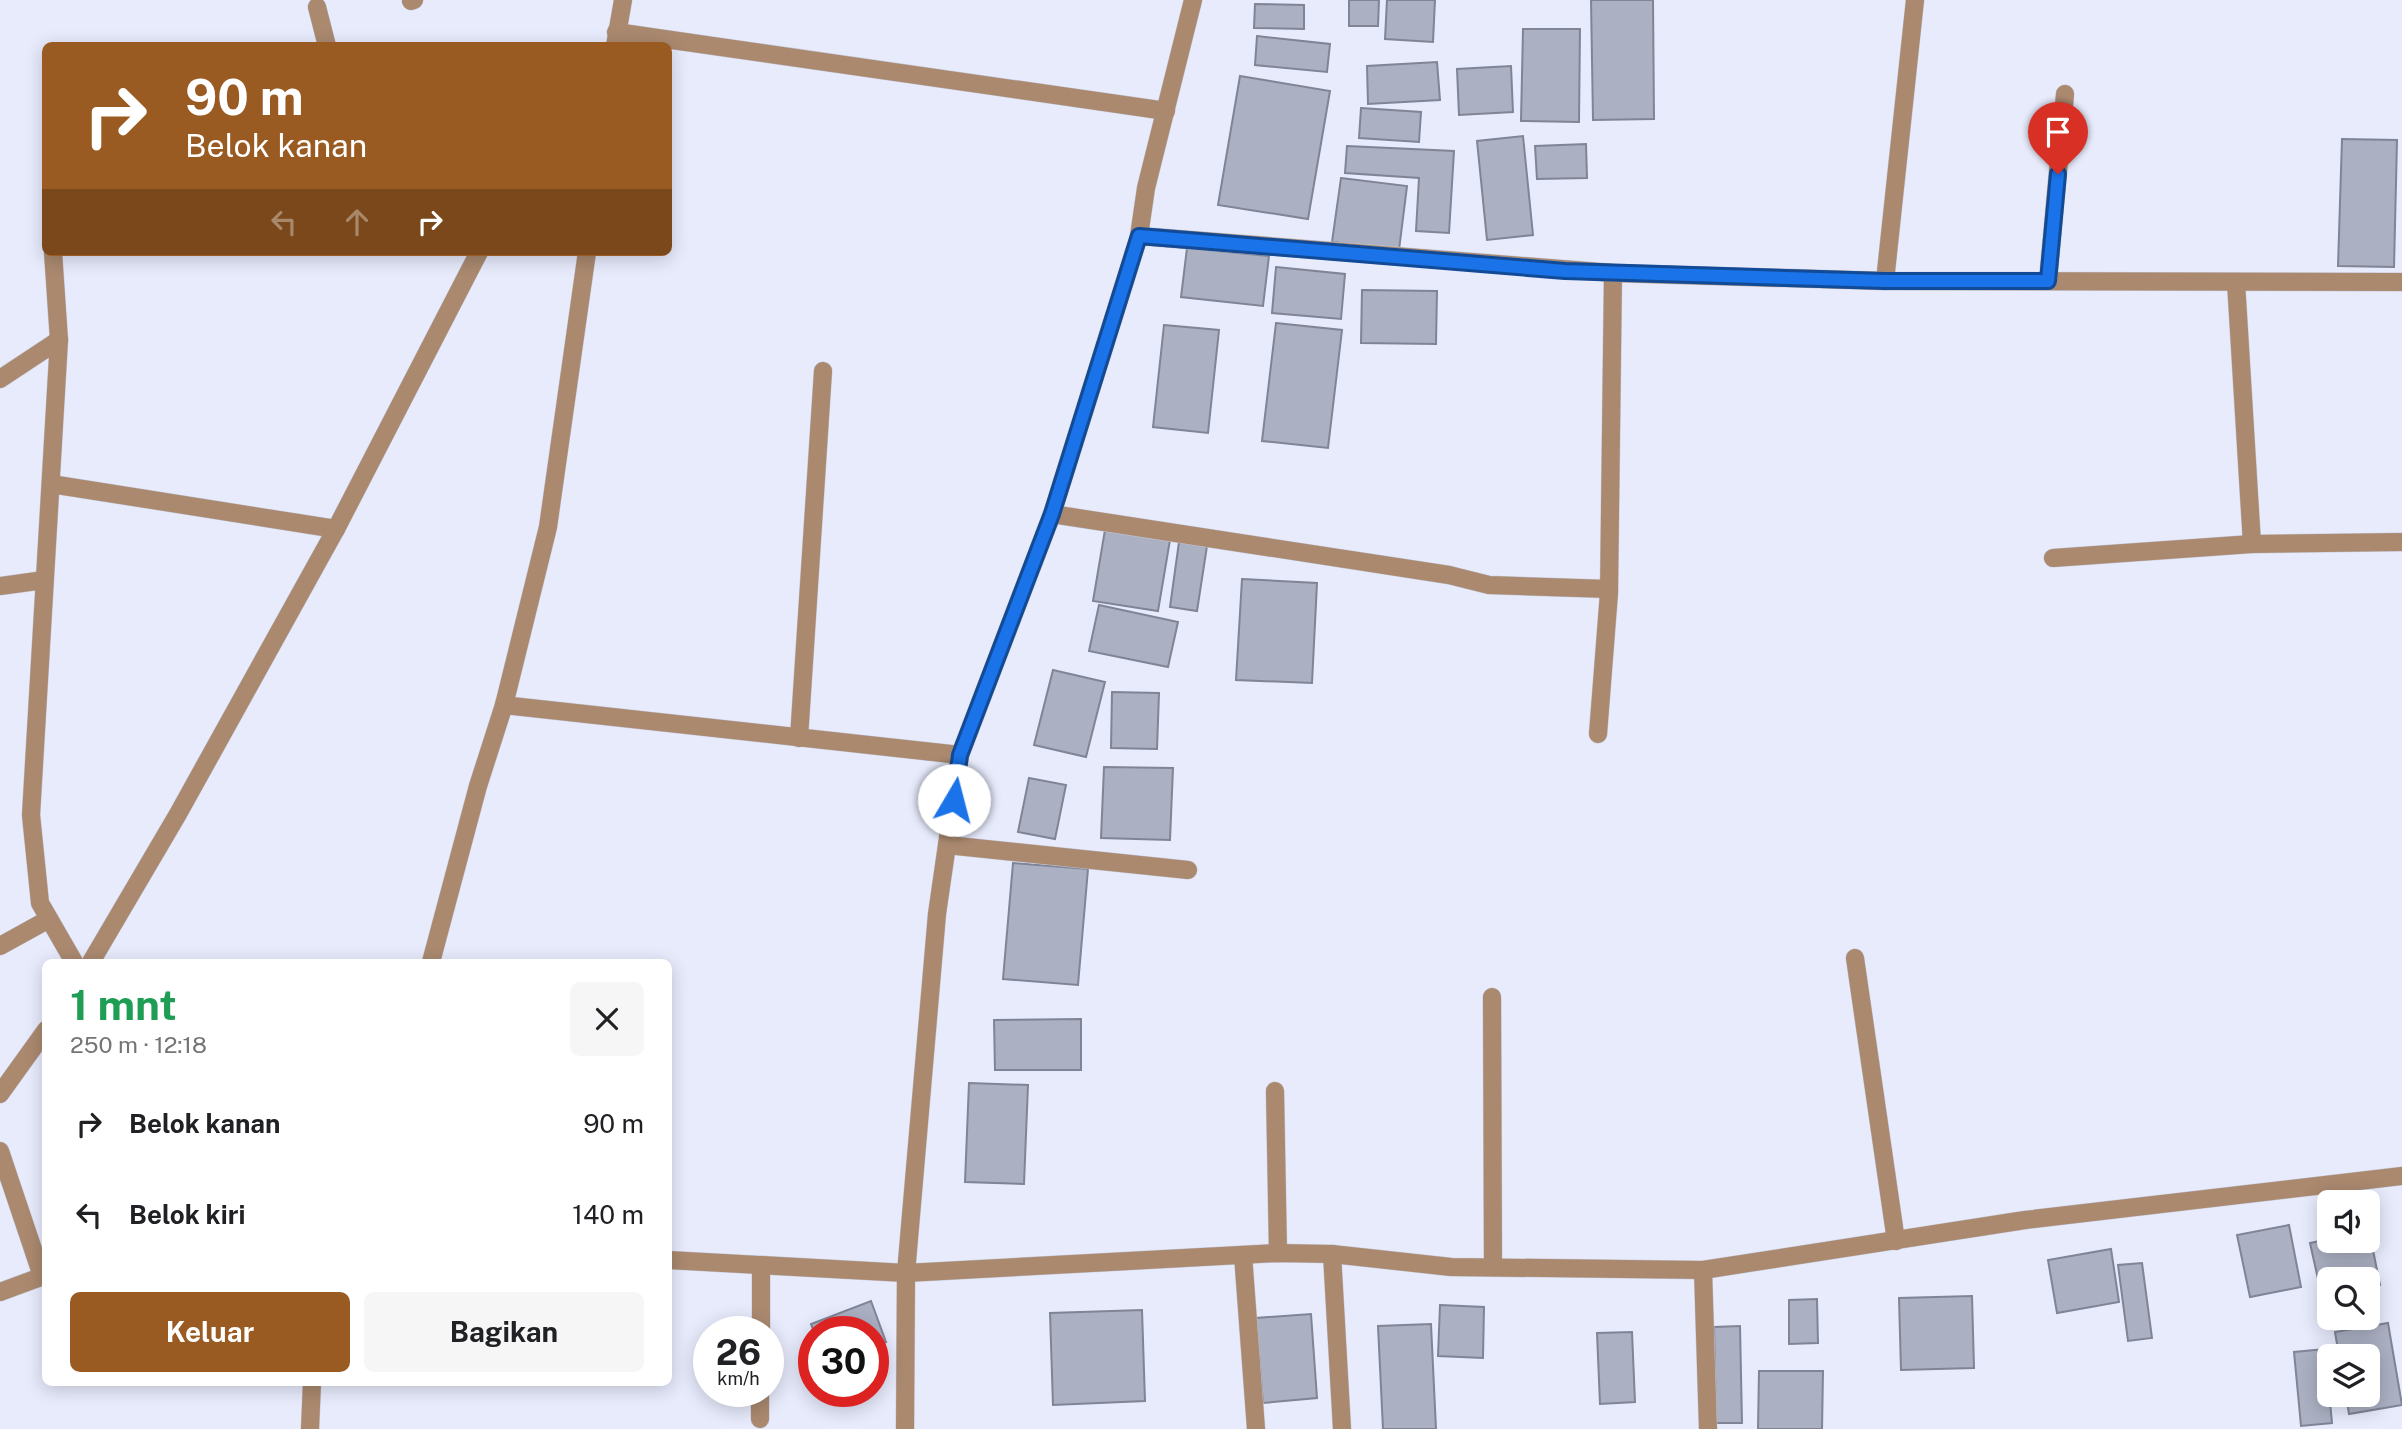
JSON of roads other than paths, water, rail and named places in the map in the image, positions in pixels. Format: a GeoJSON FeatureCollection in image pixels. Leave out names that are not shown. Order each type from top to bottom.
{"type":"FeatureCollection","features":[{"type":"Feature","properties":{"kind":"street"},"geometry":{"type":"LineString","coordinates":[[623,0],[615,39],[638,42]]}},
{"type":"Feature","properties":{"kind":"street"},"geometry":{"type":"LineString","coordinates":[[905,1429],[906,1273],[937,914],[960,755],[1052,514],[1139,236],[1146,188],[1193,0]]}},
{"type":"Feature","properties":{"kind":"street"},"geometry":{"type":"LineString","coordinates":[[1885,281],[1916,0]]}},
{"type":"Feature","properties":{"kind":"street"},"geometry":{"type":"LineString","coordinates":[[317,7],[326,42]]}},
{"type":"Feature","properties":{"kind":"street"},"geometry":{"type":"LineString","coordinates":[[672,46],[1166,111]]}},
{"type":"Feature","properties":{"kind":"street"},"geometry":{"type":"LineString","coordinates":[[2048,281],[2066,94]]}},
{"type":"Feature","properties":{"kind":"street"},"geometry":{"type":"LineString","coordinates":[[1139,236],[1612,273],[1885,281],[2402,282]]}},
{"type":"Feature","properties":{"kind":"street"},"geometry":{"type":"LineString","coordinates":[[53,256],[59,340],[31,815],[40,903],[72,959]]}},
{"type":"Feature","properties":{"kind":"street"},"geometry":{"type":"LineString","coordinates":[[93,959],[178,814],[336,529],[477,256]]}},
{"type":"Feature","properties":{"kind":"street"},"geometry":{"type":"LineString","coordinates":[[433,959],[478,786],[504,705],[548,527],[586,256]]}},
{"type":"Feature","properties":{"kind":"street"},"geometry":{"type":"LineString","coordinates":[[1598,734],[1609,589],[1612,273]]}},
{"type":"Feature","properties":{"kind":"street"},"geometry":{"type":"LineString","coordinates":[[2236,282],[2252,544]]}},
{"type":"Feature","properties":{"kind":"street"},"geometry":{"type":"LineString","coordinates":[[0,379],[59,340]]}},
{"type":"Feature","properties":{"kind":"street"},"geometry":{"type":"LineString","coordinates":[[799,738],[823,371]]}},
{"type":"Feature","properties":{"kind":"street"},"geometry":{"type":"LineString","coordinates":[[51,484],[336,529]]}},
{"type":"Feature","properties":{"kind":"street"},"geometry":{"type":"LineString","coordinates":[[1052,514],[1449,575],[1489,585],[1609,589]]}},
{"type":"Feature","properties":{"kind":"street"},"geometry":{"type":"LineString","coordinates":[[2053,558],[2252,544],[2402,542]]}},
{"type":"Feature","properties":{"kind":"street"},"geometry":{"type":"LineString","coordinates":[[0,586],[44,579]]}},
{"type":"Feature","properties":{"kind":"street"},"geometry":{"type":"LineString","coordinates":[[504,705],[960,755]]}},
{"type":"Feature","properties":{"kind":"street"},"geometry":{"type":"LineString","coordinates":[[947,845],[1188,870]]}},
{"type":"Feature","properties":{"kind":"street"},"geometry":{"type":"LineString","coordinates":[[0,946],[49,919]]}},
{"type":"Feature","properties":{"kind":"street"},"geometry":{"type":"LineString","coordinates":[[1855,958],[1896,1241]]}},
{"type":"Feature","properties":{"kind":"street"},"geometry":{"type":"LineString","coordinates":[[1492,997],[1493,1267]]}},
{"type":"Feature","properties":{"kind":"street"},"geometry":{"type":"LineString","coordinates":[[0,1094],[42,1036]]}},
{"type":"Feature","properties":{"kind":"street"},"geometry":{"type":"LineString","coordinates":[[1275,1091],[1278,1253]]}},
{"type":"Feature","properties":{"kind":"street"},"geometry":{"type":"LineString","coordinates":[[0,1151],[42,1269]]}},
{"type":"Feature","properties":{"kind":"street"},"geometry":{"type":"LineString","coordinates":[[672,1260],[906,1273],[1278,1253],[1332,1254],[1451,1267],[1703,1270],[2025,1220],[2402,1176]]}},
{"type":"Feature","properties":{"kind":"street"},"geometry":{"type":"LineString","coordinates":[[1332,1254],[1342,1429]]}},
{"type":"Feature","properties":{"kind":"street"},"geometry":{"type":"LineString","coordinates":[[1243,1255],[1256,1429]]}},
{"type":"Feature","properties":{"kind":"street"},"geometry":{"type":"LineString","coordinates":[[761,1265],[761,1316]]}},
{"type":"Feature","properties":{"kind":"street"},"geometry":{"type":"LineString","coordinates":[[1703,1270],[1708,1429]]}},
{"type":"Feature","properties":{"kind":"street"},"geometry":{"type":"LineString","coordinates":[[0,1292],[42,1276]]}},
{"type":"Feature","properties":{"kind":"street"},"geometry":{"type":"LineString","coordinates":[[310,1429],[312,1386]]}},
{"type":"Feature","properties":{"kind":"street"},"geometry":{"type":"LineString","coordinates":[[760,1407],[760,1419]]}}]}
